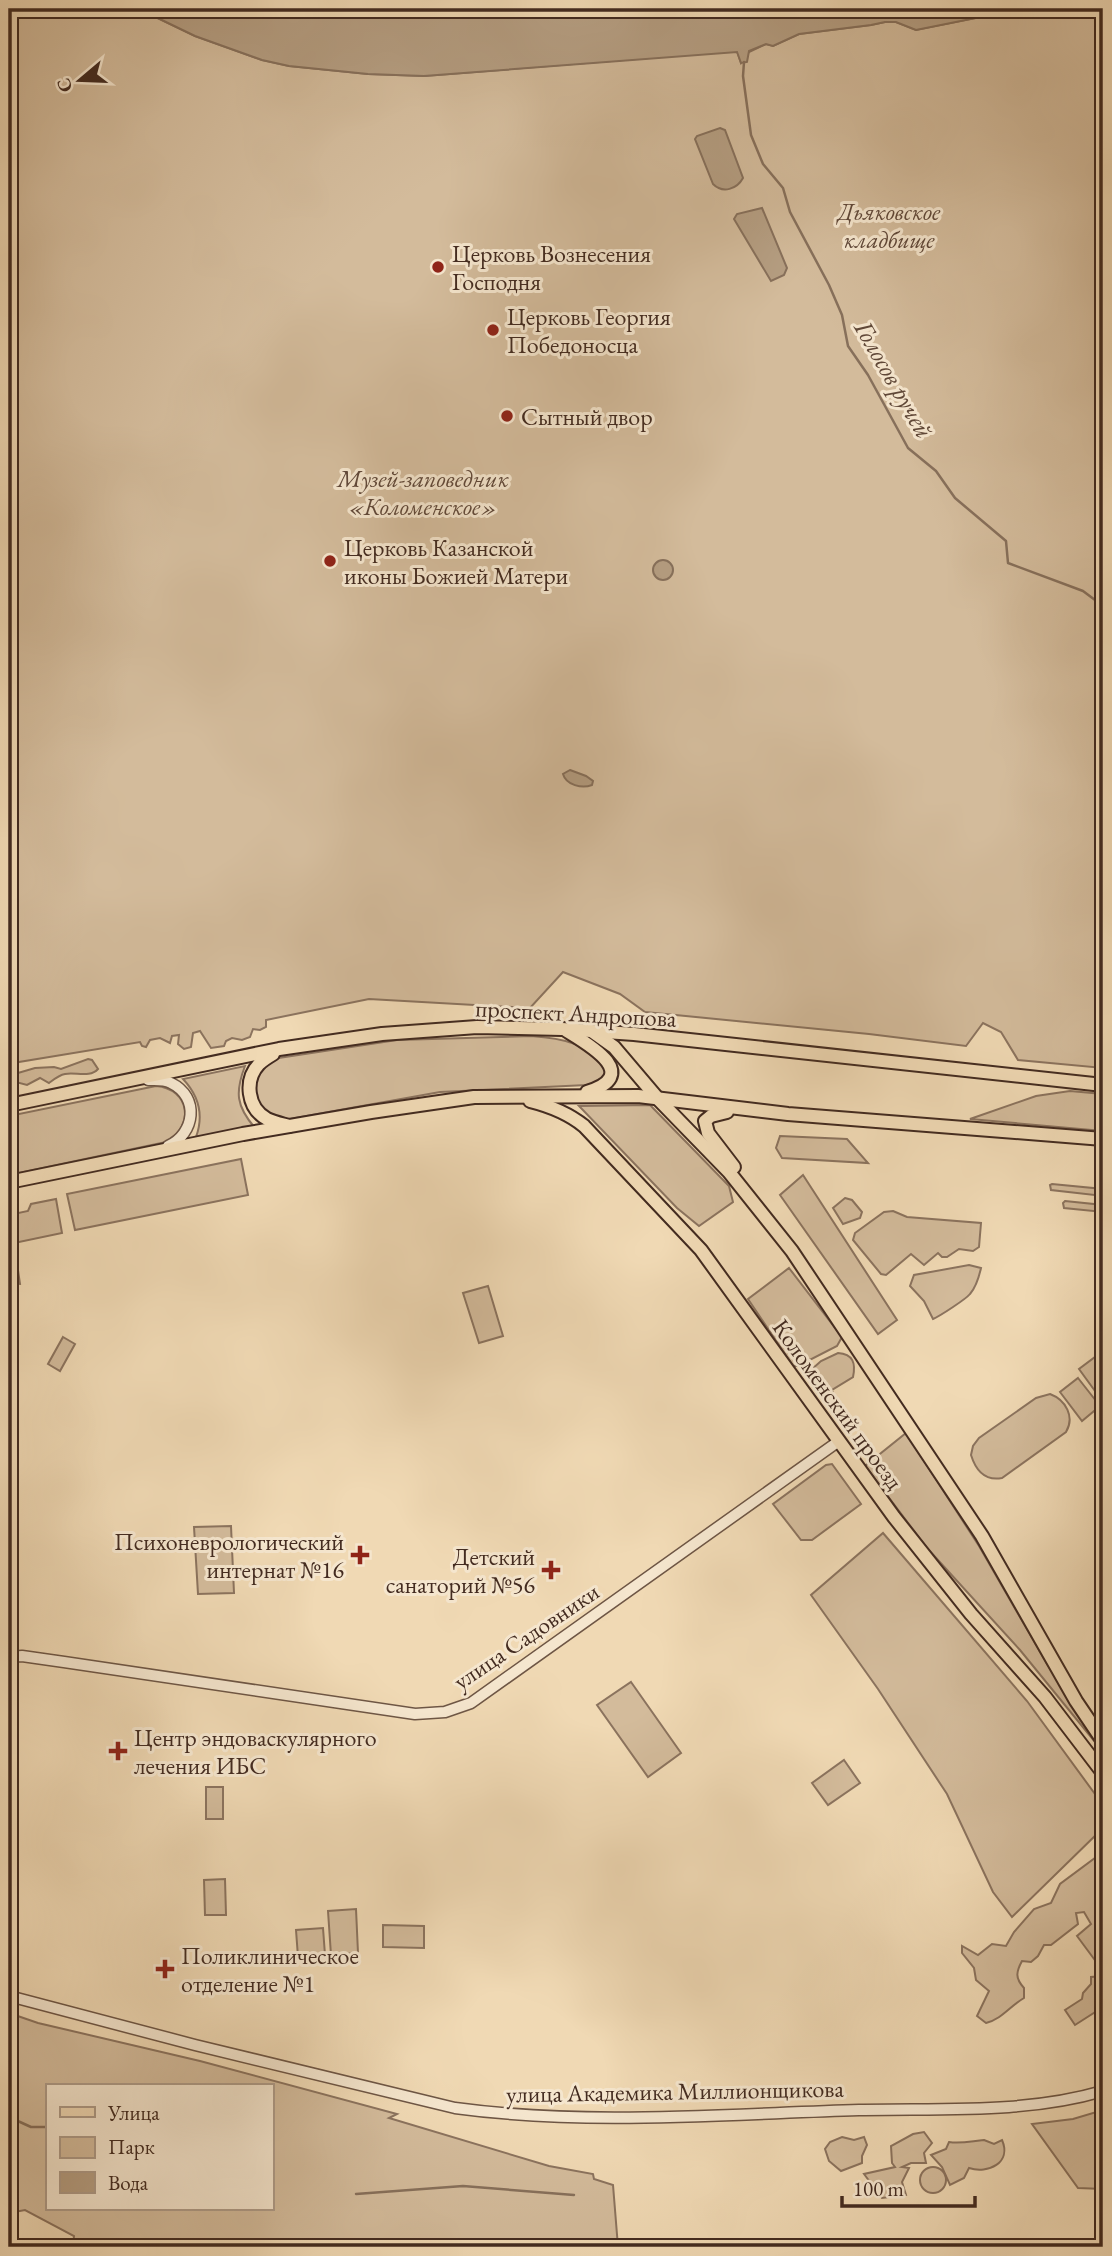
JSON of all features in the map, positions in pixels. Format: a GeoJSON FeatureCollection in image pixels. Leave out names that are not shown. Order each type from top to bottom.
{"type":"FeatureCollection","features":[{"type":"Feature","properties":{"kind":"main road","name":"проспект Андропова"},"geometry":{"type":"LineString","coordinates":[[9,1105],[279,1049],[392,1032],[477,1027],[590,1030],[1103,1085]]}},
{"type":"Feature","properties":{"kind":"main road"},"geometry":{"type":"LineString","coordinates":[[562,1028],[595,1048],[611,1067],[610,1079],[603,1086],[577,1095]]}},
{"type":"Feature","properties":{"kind":"main road","name":"Коломенский проезд"},"geometry":{"type":"LineString","coordinates":[[590,1030],[614,1047],[659,1100],[742,1186],[792,1251],[982,1536],[1076,1701],[1103,1741]]}},
{"type":"Feature","properties":{"kind":"main road"},"geometry":{"type":"LineString","coordinates":[[279,1049],[256,1068],[250,1084],[250,1097],[263,1117],[293,1127]]}},
{"type":"Feature","properties":{"kind":"main road","name":"Коломенский проезд"},"geometry":{"type":"LineString","coordinates":[[512,1096],[549,1105],[574,1117],[701,1250],[894,1517],[971,1614],[1045,1697],[1103,1773]]}},
{"type":"Feature","properties":{"kind":"main road"},"geometry":{"type":"LineString","coordinates":[[9,1182],[155,1152],[474,1097],[638,1096],[739,1110],[1103,1139]]}},
{"type":"Feature","properties":{"kind":"main road"},"geometry":{"type":"LineString","coordinates":[[739,1110],[716,1114],[705,1121],[708,1133],[741,1176],[742,1186]]}},
{"type":"Feature","properties":{"kind":"street"},"geometry":{"type":"LineString","coordinates":[[132,1079],[168,1081],[182,1091],[188,1101],[191,1118],[185,1134],[177,1142],[155,1152]]}},
{"type":"Feature","properties":{"kind":"street","name":"улица Садовники"},"geometry":{"type":"LineString","coordinates":[[9,1657],[22,1656],[415,1714],[445,1712],[471,1703],[839,1441]]}},
{"type":"Feature","properties":{"kind":"street","name":"улица Садовники"},"geometry":{"type":"LineString","coordinates":[[9,1647],[22,1656]]}},
{"type":"Feature","properties":{"kind":"street"},"geometry":{"type":"LineString","coordinates":[[1087,1751],[1103,1741]]}},
{"type":"Feature","properties":{"kind":"street","name":"улица Академика Миллионщикова"},"geometry":{"type":"LineString","coordinates":[[9,1996],[442,2105],[495,2114],[623,2117],[1024,2106],[1084,2097],[1103,2091]]}},
{"type":"Feature","properties":{"kind":"green space","name":"Музей-заповедник «Коломенское»"},"geometry":{"type":"Polygon","coordinates":[[[9,9],[139,9],[195,36],[262,60],[289,66],[368,74],[424,76],[737,51],[741,63],[749,52],[766,44],[773,46],[799,34],[885,22],[896,22],[916,30],[1021,9],[1103,9],[1103,1068],[1018,1060],[1001,1032],[983,1023],[966,1046],[645,1012],[620,994],[563,972],[530,1008],[369,999],[266,1020],[266,1027],[253,1029],[250,1037],[242,1040],[232,1038],[226,1041],[224,1046],[211,1048],[200,1031],[193,1033],[191,1047],[184,1049],[178,1044],[179,1035],[172,1036],[170,1043],[160,1038],[150,1040],[146,1047],[140,1042],[19,1062],[9,1067],[9,9]]]}},
{"type":"Feature","properties":{"kind":"green space"},"geometry":{"type":"Polygon","coordinates":[[[531,1036],[553,1038],[584,1048],[593,1054],[607,1071],[599,1083],[587,1085],[440,1092],[284,1120],[265,1113],[256,1099],[255,1083],[259,1071],[272,1059],[397,1040],[531,1036]]]}},
{"type":"Feature","properties":{"kind":"green space"},"geometry":{"type":"Polygon","coordinates":[[[92,1060],[98,1069],[95,1072],[65,1074],[49,1083],[40,1078],[27,1085],[16,1082],[9,1086],[9,1073],[35,1068],[61,1069],[92,1060]]]}},
{"type":"Feature","properties":{"kind":"green space"},"geometry":{"type":"Polygon","coordinates":[[[245,1066],[239,1098],[244,1113],[255,1128],[196,1137],[200,1113],[193,1092],[183,1079],[245,1066]]]}},
{"type":"Feature","properties":{"kind":"green space"},"geometry":{"type":"Polygon","coordinates":[[[156,1086],[176,1094],[185,1109],[181,1127],[166,1142],[9,1175],[9,1116],[156,1086]]]}},
{"type":"Feature","properties":{"kind":"green space"},"geometry":{"type":"Polygon","coordinates":[[[1070,1091],[1103,1094],[1103,1131],[970,1119],[1036,1096],[1070,1091]]]}},
{"type":"Feature","properties":{"kind":"green space"},"geometry":{"type":"Polygon","coordinates":[[[650,1105],[729,1186],[733,1202],[699,1226],[677,1208],[579,1106],[650,1105]]]}},
{"type":"Feature","properties":{"kind":"green space"},"geometry":{"type":"Polygon","coordinates":[[[780,1136],[847,1139],[868,1163],[782,1158],[776,1148],[780,1136]]]}},
{"type":"Feature","properties":{"kind":"green space"},"geometry":{"type":"Polygon","coordinates":[[[241,1159],[248,1195],[75,1230],[67,1194],[241,1159]]]}},
{"type":"Feature","properties":{"kind":"green space"},"geometry":{"type":"Polygon","coordinates":[[[803,1175],[897,1320],[878,1334],[780,1195],[803,1175]]]}},
{"type":"Feature","properties":{"kind":"green space"},"geometry":{"type":"Polygon","coordinates":[[[1052,1184],[1103,1189],[1103,1196],[1051,1190],[1052,1184]]]}},
{"type":"Feature","properties":{"kind":"green space"},"geometry":{"type":"Polygon","coordinates":[[[845,1198],[852,1200],[862,1212],[860,1218],[843,1224],[833,1208],[845,1198]]]}},
{"type":"Feature","properties":{"kind":"green space"},"geometry":{"type":"Polygon","coordinates":[[[56,1199],[62,1233],[14,1243],[20,1284],[9,1283],[9,1215],[28,1211],[31,1204],[56,1199]]]}},
{"type":"Feature","properties":{"kind":"green space"},"geometry":{"type":"Polygon","coordinates":[[[1065,1201],[1103,1205],[1103,1212],[1064,1208],[1065,1201]]]}},
{"type":"Feature","properties":{"kind":"green space"},"geometry":{"type":"Polygon","coordinates":[[[893,1211],[907,1217],[981,1223],[979,1247],[973,1251],[959,1249],[947,1257],[938,1253],[924,1265],[911,1254],[886,1275],[881,1274],[853,1240],[855,1233],[884,1212],[893,1211]]]}},
{"type":"Feature","properties":{"kind":"green space"},"geometry":{"type":"Polygon","coordinates":[[[969,1265],[981,1268],[972,1291],[933,1319],[924,1301],[910,1286],[914,1275],[969,1265]]]}},
{"type":"Feature","properties":{"kind":"green space"},"geometry":{"type":"Polygon","coordinates":[[[789,1268],[842,1337],[837,1346],[798,1366],[793,1366],[748,1299],[789,1268]]]}},
{"type":"Feature","properties":{"kind":"green space"},"geometry":{"type":"Polygon","coordinates":[[[488,1286],[503,1336],[479,1343],[463,1293],[488,1286]]]}},
{"type":"Feature","properties":{"kind":"green space"},"geometry":{"type":"Polygon","coordinates":[[[63,1337],[75,1344],[60,1371],[48,1364],[63,1337]]]}},
{"type":"Feature","properties":{"kind":"green space"},"geometry":{"type":"Polygon","coordinates":[[[838,1353],[847,1355],[852,1360],[853,1377],[832,1390],[833,1393],[818,1394],[810,1381],[811,1370],[821,1361],[838,1353]]]}},
{"type":"Feature","properties":{"kind":"green space"},"geometry":{"type":"Polygon","coordinates":[[[1095,1357],[1103,1369],[1103,1402],[1079,1369],[1095,1357]]]}},
{"type":"Feature","properties":{"kind":"green space"},"geometry":{"type":"Polygon","coordinates":[[[1078,1378],[1100,1406],[1082,1421],[1060,1392],[1078,1378]]]}},
{"type":"Feature","properties":{"kind":"green space"},"geometry":{"type":"Polygon","coordinates":[[[1050,1394],[1061,1400],[1067,1410],[1070,1421],[1066,1432],[1002,1478],[991,1478],[982,1474],[971,1455],[979,1438],[1036,1398],[1050,1394]]]}},
{"type":"Feature","properties":{"kind":"green space"},"geometry":{"type":"Polygon","coordinates":[[[906,1433],[979,1546],[1047,1664],[1097,1740],[1095,1742],[1020,1650],[927,1548],[865,1466],[906,1433]]]}},
{"type":"Feature","properties":{"kind":"green space"},"geometry":{"type":"Polygon","coordinates":[[[832,1464],[861,1504],[812,1540],[801,1540],[773,1504],[826,1465],[832,1464]]]}},
{"type":"Feature","properties":{"kind":"green space"},"geometry":{"type":"Polygon","coordinates":[[[231,1526],[234,1593],[198,1594],[194,1527],[231,1526]]]}},
{"type":"Feature","properties":{"kind":"green space"},"geometry":{"type":"Polygon","coordinates":[[[883,1533],[1027,1701],[1103,1805],[1103,1828],[1012,1917],[993,1892],[947,1794],[878,1689],[811,1595],[883,1533]]]}},
{"type":"Feature","properties":{"kind":"green space"},"geometry":{"type":"Polygon","coordinates":[[[631,1682],[681,1753],[648,1777],[597,1705],[631,1682]]]}},
{"type":"Feature","properties":{"kind":"green space"},"geometry":{"type":"Polygon","coordinates":[[[844,1760],[860,1783],[828,1805],[812,1783],[844,1760]]]}},
{"type":"Feature","properties":{"kind":"green space"},"geometry":{"type":"Polygon","coordinates":[[[206,1787],[223,1787],[223,1819],[206,1819],[206,1787]]]}},
{"type":"Feature","properties":{"kind":"green space"},"geometry":{"type":"Polygon","coordinates":[[[1103,1852],[1103,1971],[1077,1936],[1091,1924],[1084,1912],[1076,1913],[1078,1924],[1051,1945],[1044,1945],[1031,1962],[1022,1961],[1017,1975],[1024,1988],[1024,1998],[997,2019],[986,2023],[977,2016],[989,1991],[976,1980],[974,1968],[962,1953],[962,1946],[978,1955],[992,1944],[1006,1946],[1034,1909],[1051,1903],[1060,1884],[1103,1852]]]}},
{"type":"Feature","properties":{"kind":"green space"},"geometry":{"type":"Polygon","coordinates":[[[225,1879],[226,1915],[205,1915],[204,1880],[225,1879]]]}},
{"type":"Feature","properties":{"kind":"green space"},"geometry":{"type":"Polygon","coordinates":[[[356,1909],[358,1953],[331,1955],[328,1911],[356,1909]]]}},
{"type":"Feature","properties":{"kind":"green space"},"geometry":{"type":"Polygon","coordinates":[[[383,1925],[424,1926],[424,1948],[383,1947],[383,1925]]]}},
{"type":"Feature","properties":{"kind":"green space"},"geometry":{"type":"Polygon","coordinates":[[[323,1928],[325,1955],[298,1957],[296,1930],[323,1928]]]}},
{"type":"Feature","properties":{"kind":"green space"},"geometry":{"type":"Polygon","coordinates":[[[1103,1976],[1103,1995],[1100,1996],[1103,2007],[1075,2025],[1065,2010],[1082,1999],[1083,1993],[1091,1984],[1091,1977],[1103,1976]]]}},
{"type":"Feature","properties":{"kind":"green space"},"geometry":{"type":"Polygon","coordinates":[[[9,2013],[38,2023],[200,2061],[397,2114],[389,2118],[549,2166],[593,2174],[594,2179],[613,2185],[618,2247],[73,2247],[74,2236],[25,2210],[9,2213],[9,2013]]]}},
{"type":"Feature","properties":{"kind":"green space"},"geometry":{"type":"Polygon","coordinates":[[[1103,2110],[1103,2189],[1078,2188],[1032,2124],[1073,2119],[1103,2110]]]}},
{"type":"Feature","properties":{"kind":"green space"},"geometry":{"type":"Polygon","coordinates":[[[924,2132],[932,2143],[924,2153],[926,2163],[911,2163],[902,2167],[909,2168],[902,2182],[906,2195],[882,2198],[864,2174],[895,2167],[892,2163],[891,2146],[913,2134],[924,2132]]]}},
{"type":"Feature","properties":{"kind":"green space"},"geometry":{"type":"Polygon","coordinates":[[[842,2137],[854,2140],[864,2137],[867,2145],[862,2163],[841,2171],[829,2161],[825,2149],[830,2142],[842,2137]]]}},
{"type":"Feature","properties":{"kind":"green space"},"geometry":{"type":"Polygon","coordinates":[[[984,2140],[994,2144],[1002,2140],[1004,2155],[1001,2161],[990,2168],[969,2168],[964,2178],[950,2185],[942,2167],[931,2155],[946,2149],[949,2142],[984,2140]]]}},
{"type":"Feature","properties":{"kind":"green space"},"geometry":{"type":"Polygon","coordinates":[[[933,2167],[942,2171],[946,2180],[942,2189],[933,2193],[924,2189],[920,2180],[924,2171],[933,2167]]]}},
{"type":"Feature","properties":{"kind":"water"},"geometry":{"type":"Polygon","coordinates":[[[139,9],[1021,9],[916,30],[896,22],[885,22],[799,34],[773,46],[766,44],[749,51],[747,62],[741,63],[737,52],[424,76],[368,74],[289,66],[262,60],[195,36],[139,9]]]}},
{"type":"Feature","properties":{"kind":"water"},"geometry":{"type":"Polygon","coordinates":[[[720,128],[725,130],[743,178],[734,187],[725,189],[713,184],[695,139],[720,128]]]}},
{"type":"Feature","properties":{"kind":"water"},"geometry":{"type":"Polygon","coordinates":[[[762,208],[787,268],[784,275],[771,281],[734,219],[737,214],[762,208]]]}},
{"type":"Feature","properties":{"kind":"water"},"geometry":{"type":"Polygon","coordinates":[[[663,560],[670,563],[673,570],[670,577],[663,580],[656,577],[653,570],[656,563],[663,560]]]}},
{"type":"Feature","properties":{"kind":"water"},"geometry":{"type":"Polygon","coordinates":[[[570,770],[586,776],[593,781],[592,785],[579,786],[571,783],[563,774],[570,770]]]}},
{"type":"Feature","properties":{"kind":"waterway","name":"Голосов ручей"},"geometry":{"type":"LineString","coordinates":[[744,62],[743,76],[751,135],[763,164],[783,188],[790,212],[829,285],[842,315],[848,346],[868,375],[908,448],[936,471],[955,498],[1006,541],[1008,563],[1083,591],[1103,606]]}},
{"type":"Feature","properties":{"kind":"waterway"},"geometry":{"type":"LineString","coordinates":[[9,2117],[31,2127],[46,2127]]}},
{"type":"Feature","properties":{"kind":"waterway"},"geometry":{"type":"LineString","coordinates":[[356,2194],[463,2186],[574,2195]]}},
{"type":"Feature","properties":{"kind":"place","name":"Церковь Вознесения Господня"},"geometry":{"type":"Point","coordinates":[438,267]}},
{"type":"Feature","properties":{"kind":"place","name":"Церковь Георгия Победоносца"},"geometry":{"type":"Point","coordinates":[493,330]}},
{"type":"Feature","properties":{"kind":"place","name":"Сытный двор"},"geometry":{"type":"Point","coordinates":[507,416]}},
{"type":"Feature","properties":{"kind":"place","name":"Церковь Казанской иконы Божией Матери"},"geometry":{"type":"Point","coordinates":[330,561]}},
{"type":"Feature","properties":{"kind":"place","name":"Психоневрологический интернат №16"},"geometry":{"type":"Point","coordinates":[360,1555]}},
{"type":"Feature","properties":{"kind":"place","name":"Детский санаторий №56"},"geometry":{"type":"Point","coordinates":[551,1570]}},
{"type":"Feature","properties":{"kind":"place","name":"Центр эндоваскулярного лечения ИБС"},"geometry":{"type":"Point","coordinates":[118,1751]}},
{"type":"Feature","properties":{"kind":"place","name":"Поликлиническое отделение №1"},"geometry":{"type":"Point","coordinates":[165,1969]}},
{"type":"Feature","properties":{"kind":"park label","name":"Дьяковское кладбище"},"geometry":{"type":"Point","coordinates":[889,225]}}]}
